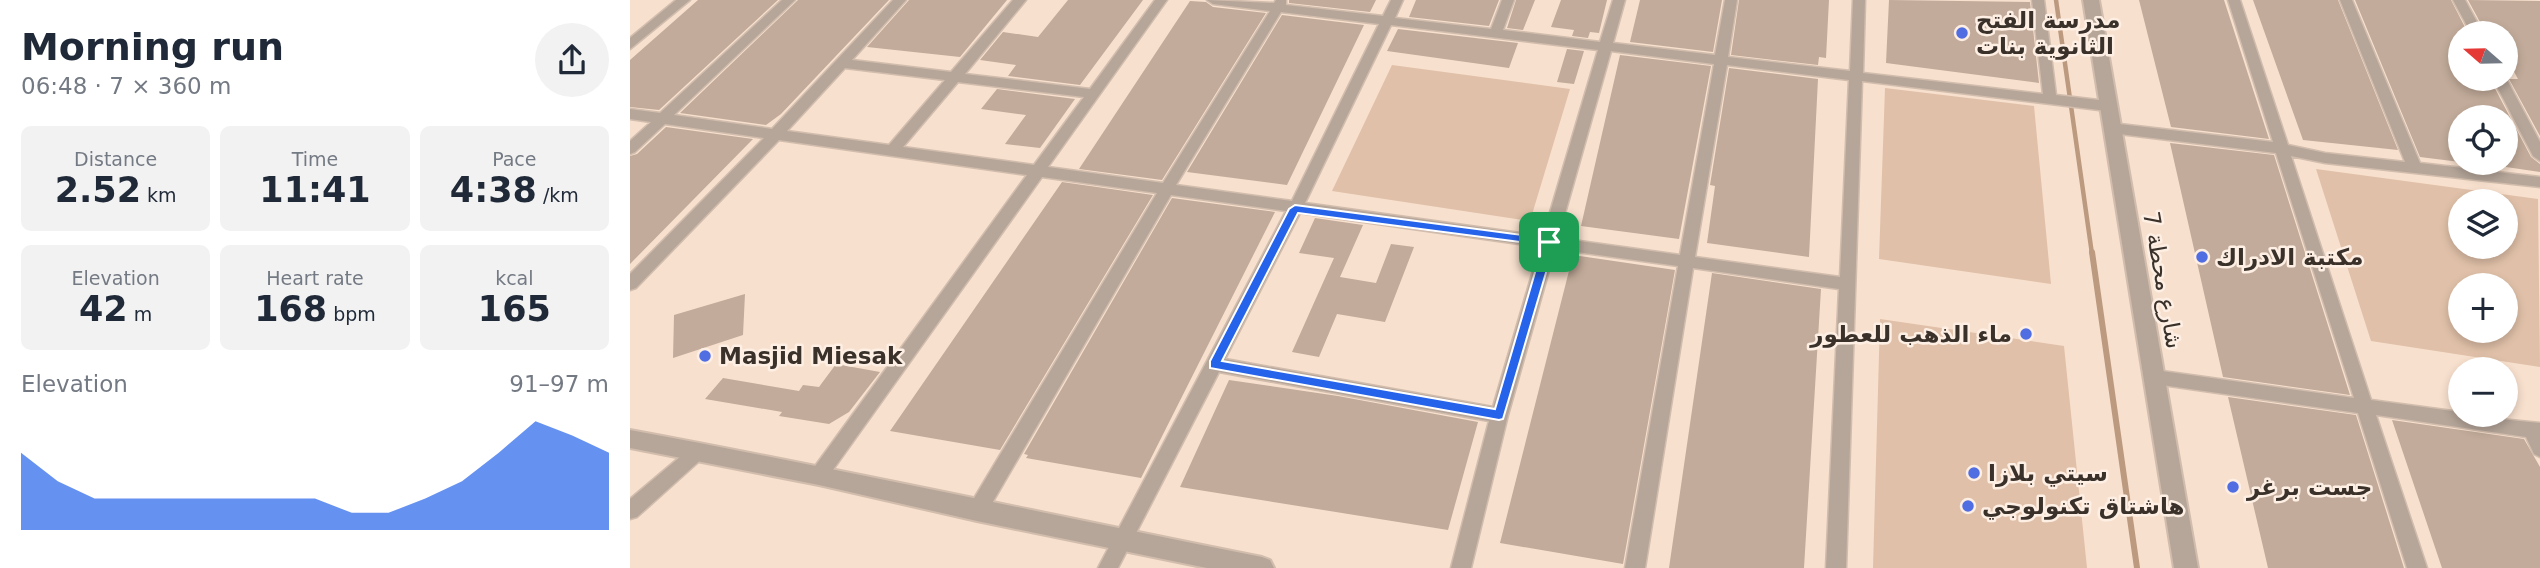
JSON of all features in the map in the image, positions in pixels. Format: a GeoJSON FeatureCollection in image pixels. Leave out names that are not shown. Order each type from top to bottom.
{"type":"FeatureCollection","features":[{"type":"Feature","properties":{"kind":"street"},"geometry":{"type":"LineString","coordinates":[[630,46],[684,0]]}},
{"type":"Feature","properties":{"kind":"street"},"geometry":{"type":"LineString","coordinates":[[630,149],[789,0]]}},
{"type":"Feature","properties":{"kind":"street"},"geometry":{"type":"LineString","coordinates":[[630,284],[776,134],[900,0]]}},
{"type":"Feature","properties":{"kind":"street"},"geometry":{"type":"LineString","coordinates":[[892,151],[1020,0]]}},
{"type":"Feature","properties":{"kind":"street"},"geometry":{"type":"LineString","coordinates":[[819,475],[1161,0]]}},
{"type":"Feature","properties":{"kind":"street"},"geometry":{"type":"LineString","coordinates":[[1213,0],[1280,4],[1386,22],[2107,106]]}},
{"type":"Feature","properties":{"kind":"street"},"geometry":{"type":"LineString","coordinates":[[1108,568],[1295,209],[1397,0]]}},
{"type":"Feature","properties":{"kind":"street"},"geometry":{"type":"LineString","coordinates":[[1495,35],[1508,0]]}},
{"type":"Feature","properties":{"kind":"street"},"geometry":{"type":"LineString","coordinates":[[1461,568],[1499,415],[1619,0]]}},
{"type":"Feature","properties":{"kind":"street"},"geometry":{"type":"LineString","coordinates":[[1635,568],[1731,0]]}},
{"type":"Feature","properties":{"kind":"street"},"geometry":{"type":"LineString","coordinates":[[1836,568],[1859,0]]}},
{"type":"Feature","properties":{"kind":"street"},"geometry":{"type":"LineString","coordinates":[[2038,0],[2050,99]]}},
{"type":"Feature","properties":{"kind":"street","name":"شارع محطة 7"},"geometry":{"type":"LineString","coordinates":[[2091,0],[2186,568]]}},
{"type":"Feature","properties":{"kind":"street"},"geometry":{"type":"LineString","coordinates":[[2234,0],[2417,568]]}},
{"type":"Feature","properties":{"kind":"street"},"geometry":{"type":"LineString","coordinates":[[2346,0],[2415,169]]}},
{"type":"Feature","properties":{"kind":"street"},"geometry":{"type":"LineString","coordinates":[[2459,0],[2470,21]]}},
{"type":"Feature","properties":{"kind":"street"},"geometry":{"type":"LineString","coordinates":[[977,511],[1166,190],[1280,4]]}},
{"type":"Feature","properties":{"kind":"street"},"geometry":{"type":"LineString","coordinates":[[841,63],[1092,94]]}},
{"type":"Feature","properties":{"kind":"street"},"geometry":{"type":"LineString","coordinates":[[2506,91],[2540,156]]}},
{"type":"Feature","properties":{"kind":"street"},"geometry":{"type":"LineString","coordinates":[[630,114],[1295,209],[1848,284]]}},
{"type":"Feature","properties":{"kind":"street"},"geometry":{"type":"LineString","coordinates":[[2111,128],[2283,148],[2325,158],[2540,181]]}},
{"type":"Feature","properties":{"kind":"street"},"geometry":{"type":"LineString","coordinates":[[1214,364],[1499,415]]}},
{"type":"Feature","properties":{"kind":"street"},"geometry":{"type":"LineString","coordinates":[[2155,377],[2536,430],[2540,449]]}},
{"type":"Feature","properties":{"kind":"street"},"geometry":{"type":"LineString","coordinates":[[630,439],[819,475],[977,511],[1262,568]]}},
{"type":"Feature","properties":{"kind":"street"},"geometry":{"type":"LineString","coordinates":[[630,511],[699,451]]}},
{"type":"Feature","properties":{"kind":"shaded area"},"geometry":{"type":"Polygon","coordinates":[[[1392,65],[1570,89],[1530,221],[1332,191],[1392,65]]]}},
{"type":"Feature","properties":{"kind":"shaded area"},"geometry":{"type":"Polygon","coordinates":[[[1885,88],[2034,106],[2051,284],[1879,259],[1885,88]]]}},
{"type":"Feature","properties":{"kind":"shaded area"},"geometry":{"type":"Polygon","coordinates":[[[2316,169],[2464,189],[2448,189],[2448,259],[2518,259],[2518,196],[2538,199],[2540,367],[2518,364],[2518,357],[2475,357],[2371,341],[2316,169]]]}},
{"type":"Feature","properties":{"kind":"shaded area"},"geometry":{"type":"Polygon","coordinates":[[[1880,319],[2064,346],[2087,568],[1873,568],[1880,319]]]}},
{"type":"Feature","properties":{"kind":"building"},"geometry":{"type":"Polygon","coordinates":[[[698,0],[778,0],[659,110],[630,107],[630,60],[698,0]]]}},
{"type":"Feature","properties":{"kind":"building"},"geometry":{"type":"Polygon","coordinates":[[[798,0],[889,0],[781,114],[766,125],[680,113],[798,0]]]}},
{"type":"Feature","properties":{"kind":"building"},"geometry":{"type":"Polygon","coordinates":[[[909,0],[1007,0],[960,57],[867,47],[909,0]]]}},
{"type":"Feature","properties":{"kind":"building"},"geometry":{"type":"Polygon","coordinates":[[[1068,0],[1143,0],[1080,85],[1008,76],[1016,65],[980,60],[1003,32],[1038,37],[1068,0]]]}},
{"type":"Feature","properties":{"kind":"building"},"geometry":{"type":"Polygon","coordinates":[[[1289,0],[1376,0],[1370,12],[1289,3],[1289,0]]]}},
{"type":"Feature","properties":{"kind":"building"},"geometry":{"type":"Polygon","coordinates":[[[1416,0],[1499,0],[1489,26],[1409,17],[1416,0]]]}},
{"type":"Feature","properties":{"kind":"building"},"geometry":{"type":"Polygon","coordinates":[[[1516,0],[1535,0],[1523,30],[1507,28],[1516,0]]]}},
{"type":"Feature","properties":{"kind":"building"},"geometry":{"type":"Polygon","coordinates":[[[1561,0],[1607,0],[1599,33],[1590,32],[1588,38],[1572,36],[1574,30],[1551,27],[1561,0]]]}},
{"type":"Feature","properties":{"kind":"building"},"geometry":{"type":"Polygon","coordinates":[[[1640,0],[1722,0],[1713,52],[1630,42],[1640,0]]]}},
{"type":"Feature","properties":{"kind":"building"},"geometry":{"type":"Polygon","coordinates":[[[1739,0],[1829,0],[1826,58],[1819,57],[1818,65],[1731,55],[1739,0]]]}},
{"type":"Feature","properties":{"kind":"building","name":"مدرسة الفتح الثانوية بنات"},"geometry":{"type":"Polygon","coordinates":[[[1889,0],[2030,2],[2039,83],[1886,63],[1889,0]]]}},
{"type":"Feature","properties":{"kind":"building"},"geometry":{"type":"Polygon","coordinates":[[[2139,0],[2224,0],[2269,139],[2171,127],[2139,0]]]}},
{"type":"Feature","properties":{"kind":"building"},"geometry":{"type":"Polygon","coordinates":[[[2253,0],[2338,0],[2398,150],[2303,140],[2253,0]]]}},
{"type":"Feature","properties":{"kind":"building"},"geometry":{"type":"Polygon","coordinates":[[[2355,0],[2451,0],[2462,21],[2448,21],[2448,91],[2496,91],[2504,105],[2448,105],[2448,160],[2420,157],[2355,0]]]}},
{"type":"Feature","properties":{"kind":"building"},"geometry":{"type":"Polygon","coordinates":[[[2468,0],[2540,1],[2540,136],[2516,91],[2518,91],[2518,21],[2479,21],[2468,0]]]}},
{"type":"Feature","properties":{"kind":"building"},"geometry":{"type":"Polygon","coordinates":[[[1190,1],[1206,2],[1213,7],[1266,13],[1162,180],[1079,169],[1190,1]]]}},
{"type":"Feature","properties":{"kind":"building"},"geometry":{"type":"Polygon","coordinates":[[[1282,15],[1364,25],[1287,185],[1187,172],[1282,15]]]}},
{"type":"Feature","properties":{"kind":"building"},"geometry":{"type":"Polygon","coordinates":[[[1398,29],[1518,43],[1509,68],[1387,51],[1398,29]]]}},
{"type":"Feature","properties":{"kind":"building"},"geometry":{"type":"Polygon","coordinates":[[[1567,49],[1584,51],[1574,84],[1557,82],[1567,49]]]}},
{"type":"Feature","properties":{"kind":"building"},"geometry":{"type":"Polygon","coordinates":[[[1620,55],[1711,66],[1679,239],[1581,226],[1620,55]]]}},
{"type":"Feature","properties":{"kind":"building"},"geometry":{"type":"Polygon","coordinates":[[[1729,68],[1818,79],[1809,257],[1707,243],[1715,186],[1710,185],[1729,68]]]}},
{"type":"Feature","properties":{"kind":"building"},"geometry":{"type":"Polygon","coordinates":[[[997,89],[1075,99],[1040,148],[1005,144],[1026,115],[981,109],[997,89]]]}},
{"type":"Feature","properties":{"kind":"building"},"geometry":{"type":"Polygon","coordinates":[[[666,127],[753,139],[630,264],[630,156],[637,154],[666,127]]]}},
{"type":"Feature","properties":{"kind":"building"},"geometry":{"type":"Polygon","coordinates":[[[2518,132],[2531,157],[2540,164],[2540,172],[2518,169],[2518,132]]]}},
{"type":"Feature","properties":{"kind":"building"},"geometry":{"type":"Polygon","coordinates":[[[2170,143],[2274,155],[2350,395],[2223,377],[2170,143]]]}},
{"type":"Feature","properties":{"kind":"building"},"geometry":{"type":"Polygon","coordinates":[[[1062,182],[1153,195],[1000,450],[890,431],[1062,182]]]}},
{"type":"Feature","properties":{"kind":"building"},"geometry":{"type":"Polygon","coordinates":[[[1172,198],[1275,212],[1141,478],[1026,458],[1028,455],[1024,454],[1172,198]]]}},
{"type":"Feature","properties":{"kind":"building"},"geometry":{"type":"Polygon","coordinates":[[[1315,218],[1363,225],[1340,277],[1376,283],[1391,244],[1414,247],[1385,322],[1337,314],[1319,357],[1292,352],[1334,258],[1299,253],[1315,218]]]}},
{"type":"Feature","properties":{"kind":"building"},"geometry":{"type":"Polygon","coordinates":[[[1573,255],[1675,270],[1623,564],[1500,543],[1573,255]]]}},
{"type":"Feature","properties":{"kind":"building"},"geometry":{"type":"Polygon","coordinates":[[[1712,273],[1821,289],[1804,568],[1669,568],[1712,273]]]}},
{"type":"Feature","properties":{"kind":"building"},"geometry":{"type":"Polygon","coordinates":[[[745,294],[743,335],[673,358],[674,315],[745,294]]]}},
{"type":"Feature","properties":{"kind":"building"},"geometry":{"type":"Polygon","coordinates":[[[836,364],[880,372],[849,412],[829,424],[779,416],[782,412],[705,399],[723,378],[799,391],[803,385],[819,387],[836,364]]]}},
{"type":"Feature","properties":{"kind":"building"},"geometry":{"type":"Polygon","coordinates":[[[1229,380],[1338,396],[1478,422],[1448,530],[1180,487],[1229,380]]]}},
{"type":"Feature","properties":{"kind":"building"},"geometry":{"type":"Polygon","coordinates":[[[2228,397],[2356,415],[2404,568],[2268,568],[2228,397]]]}},
{"type":"Feature","properties":{"kind":"building"},"geometry":{"type":"Polygon","coordinates":[[[2392,420],[2524,439],[2540,467],[2540,568],[2442,568],[2392,420]]]}},
{"type":"Feature","properties":{"kind":"waterway"},"geometry":{"type":"LineString","coordinates":[[2056,0],[2092,254]]}},
{"type":"Feature","properties":{"kind":"waterway"},"geometry":{"type":"LineString","coordinates":[[2092,252],[2137,568]]}},
{"type":"Feature","properties":{"kind":"place","name":"مدرسة الفتح الثانوية بنات"},"geometry":{"type":"Point","coordinates":[1962,33]}},
{"type":"Feature","properties":{"kind":"place","name":"مكتبة الادراك"},"geometry":{"type":"Point","coordinates":[2202,257]}},
{"type":"Feature","properties":{"kind":"place","name":"ماء الذهب للعطور"},"geometry":{"type":"Point","coordinates":[2026,334]}},
{"type":"Feature","properties":{"kind":"place","name":"Masjid Miesak"},"geometry":{"type":"Point","coordinates":[705,356]}},
{"type":"Feature","properties":{"kind":"place","name":"سيتي بلازا"},"geometry":{"type":"Point","coordinates":[1974,473]}},
{"type":"Feature","properties":{"kind":"place","name":"جست برغر"},"geometry":{"type":"Point","coordinates":[2233,487]}},
{"type":"Feature","properties":{"kind":"place","name":"هاشتاق تكنولوجي"},"geometry":{"type":"Point","coordinates":[1968,506]}},
{"type":"Feature","properties":{"kind":"route"},"geometry":{"type":"LineString","coordinates":[[1295,209],[1549,242],[1499,415],[1214,364],[1295,209]]}}]}
